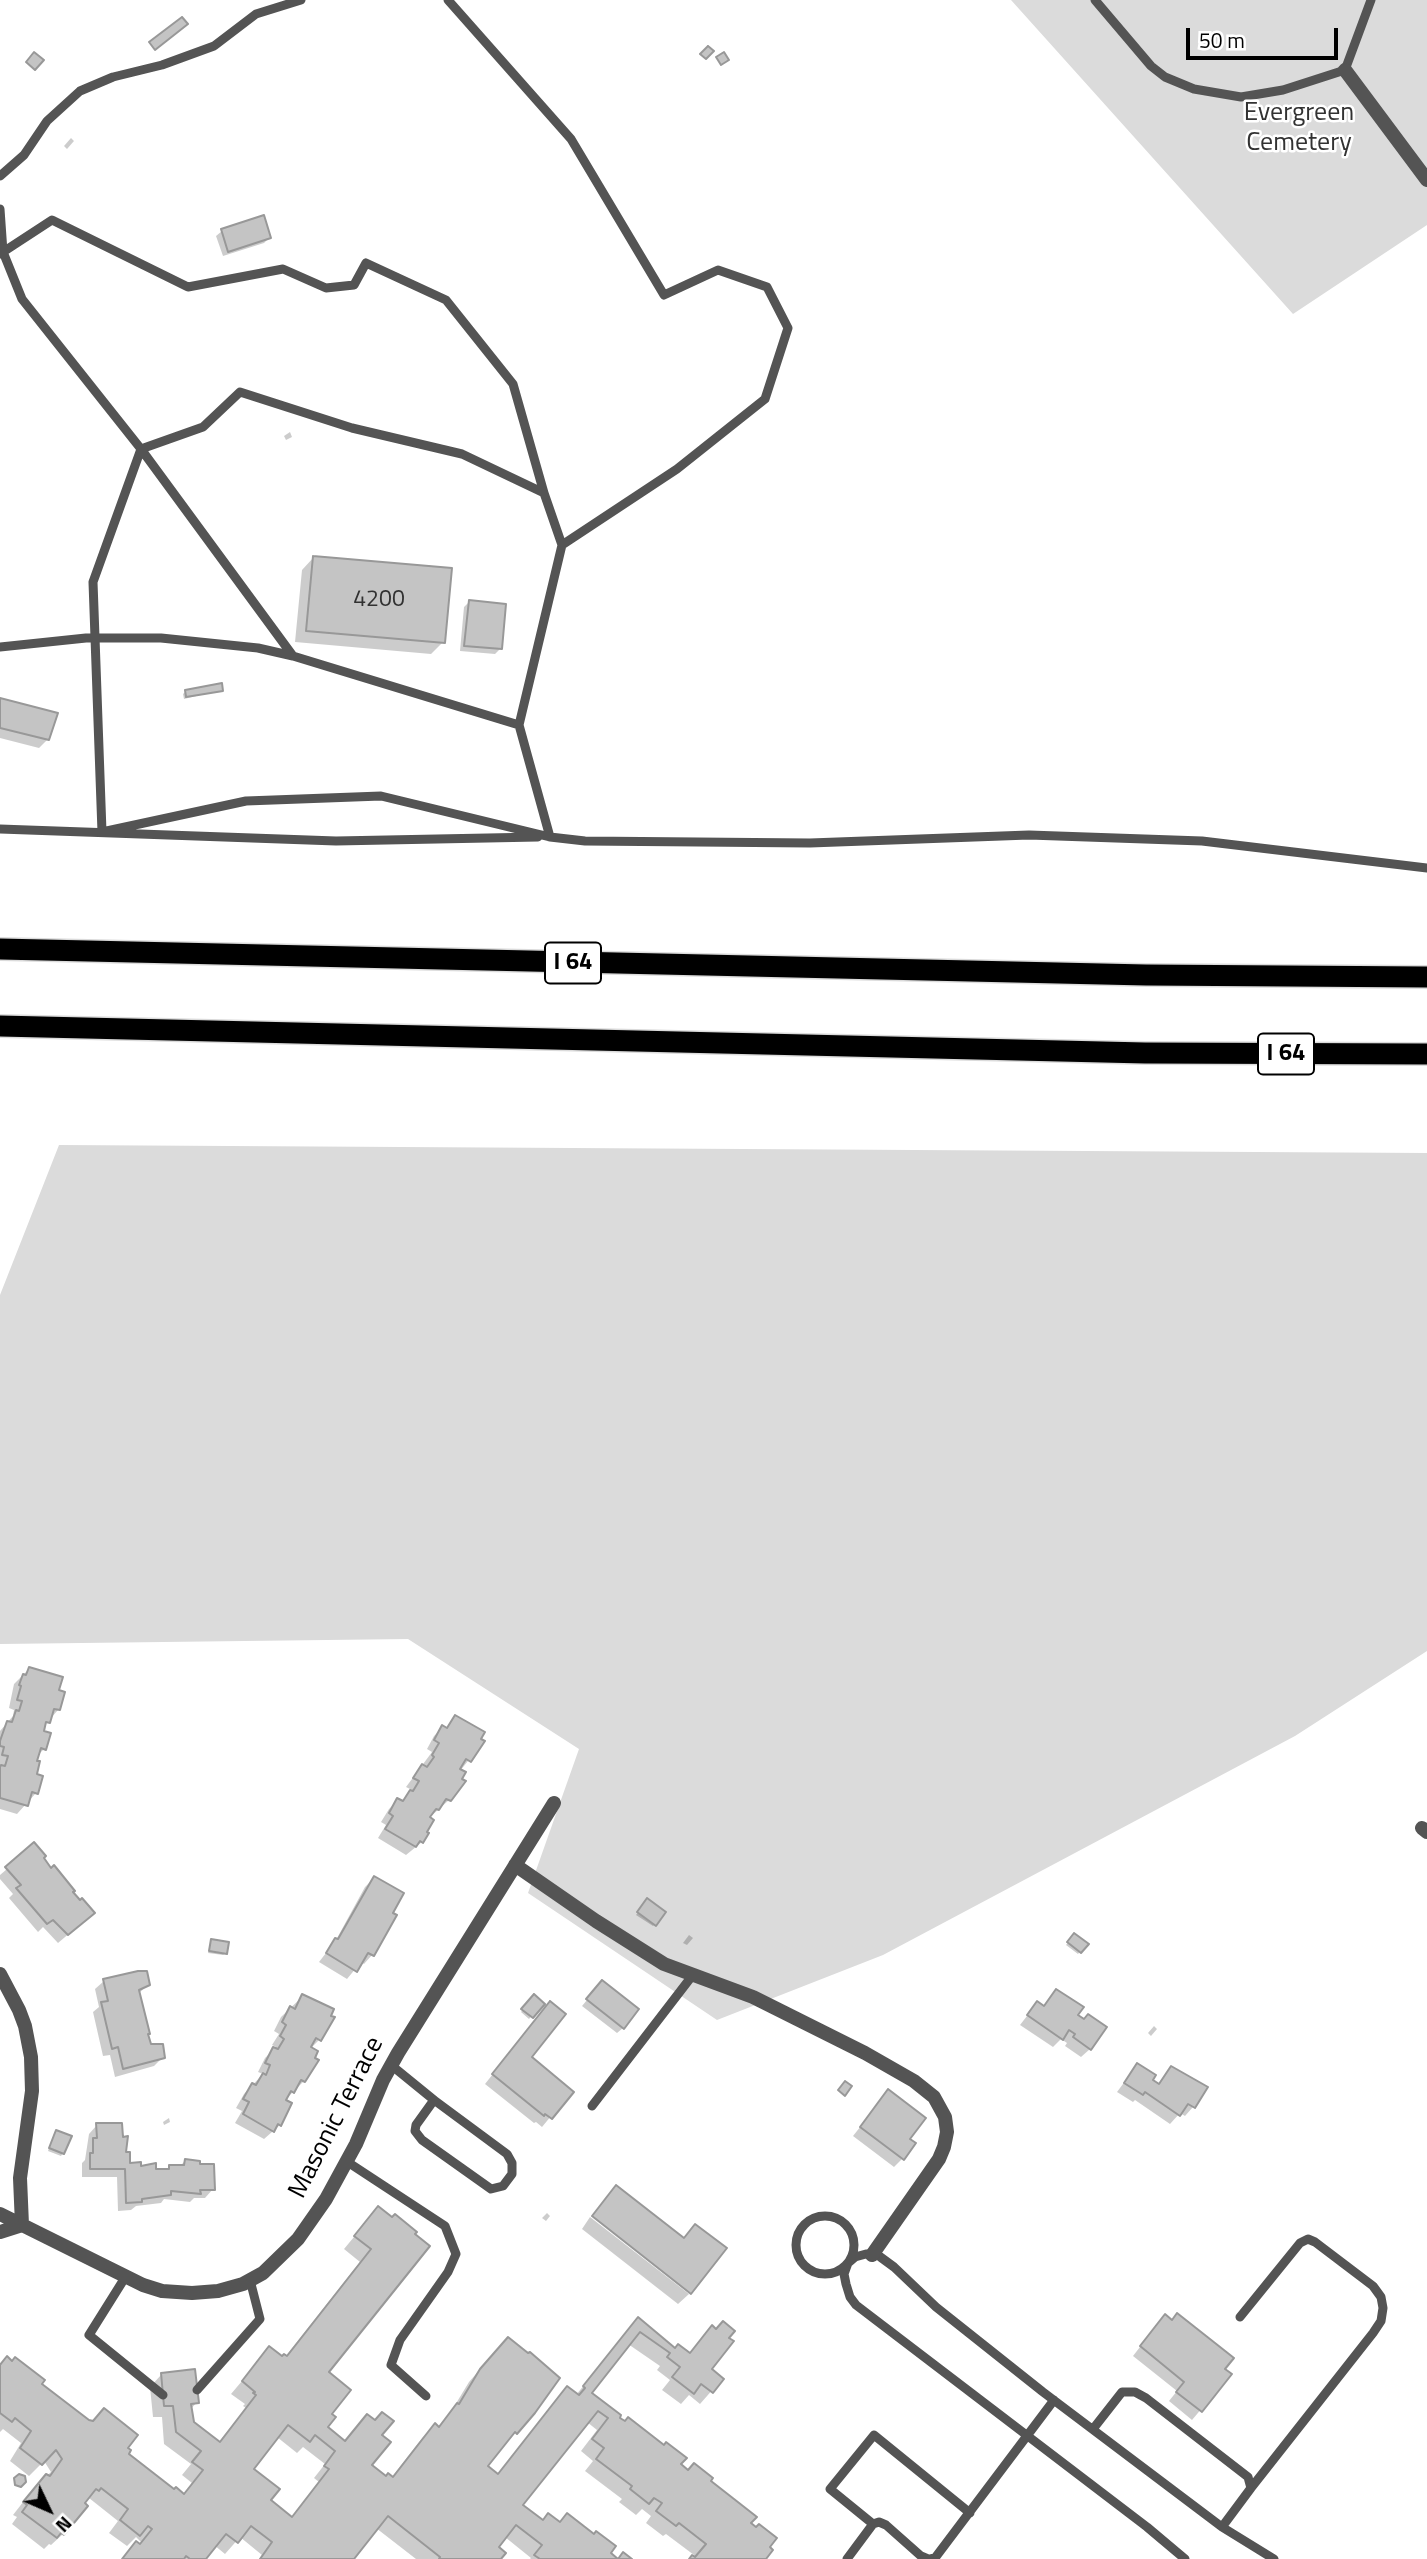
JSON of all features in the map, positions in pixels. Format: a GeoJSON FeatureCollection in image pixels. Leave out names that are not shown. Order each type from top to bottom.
{"type":"FeatureCollection","features":[{"type":"Feature","properties":{"kind":"highway","name":"I 64"},"geometry":{"type":"LineString","coordinates":[[0,949],[1146,975],[1427,976]]}},
{"type":"Feature","properties":{"kind":"highway","name":"I 64"},"geometry":{"type":"LineString","coordinates":[[0,1026],[1145,1053],[1427,1054]]}},
{"type":"Feature","properties":{"kind":"street"},"geometry":{"type":"LineString","coordinates":[[1345,70],[1427,180]]}},
{"type":"Feature","properties":{"kind":"street","name":"Masonic Terrace"},"geometry":{"type":"LineString","coordinates":[[0,2214],[162,2291],[218,2291],[250,2280],[278,2260],[298,2239],[326,2199],[391,2065],[554,1803]]}},
{"type":"Feature","properties":{"kind":"street"},"geometry":{"type":"LineString","coordinates":[[515,1865],[664,1964],[753,1997],[865,2053],[914,2081],[934,2097],[941,2108],[947,2132],[939,2159],[872,2255]]}},
{"type":"Feature","properties":{"kind":"street"},"geometry":{"type":"LineString","coordinates":[[0,1974],[25,2026],[31,2057],[32,2091],[20,2178],[22,2225],[0,2232]]}},
{"type":"Feature","properties":{"kind":"lane"},"geometry":{"type":"LineString","coordinates":[[0,176],[24,155],[47,121],[80,91],[113,77],[162,65],[214,46],[257,14],[301,0]]}},
{"type":"Feature","properties":{"kind":"lane"},"geometry":{"type":"LineString","coordinates":[[448,0],[571,139],[664,295],[718,270],[767,287],[789,328],[765,399],[677,469],[562,545]]}},
{"type":"Feature","properties":{"kind":"lane"},"geometry":{"type":"LineString","coordinates":[[1095,0],[1151,65],[1165,76],[1194,89],[1225,96],[1254,96],[1283,90],[1345,70],[1371,0]]}},
{"type":"Feature","properties":{"kind":"lane"},"geometry":{"type":"LineString","coordinates":[[0,209],[2,253],[22,299],[141,449],[293,656]]}},
{"type":"Feature","properties":{"kind":"lane"},"geometry":{"type":"LineString","coordinates":[[2,253],[52,220],[188,287],[283,269],[326,288],[354,285],[366,263],[446,300],[513,384],[562,545],[519,725],[551,837]]}},
{"type":"Feature","properties":{"kind":"lane"},"geometry":{"type":"LineString","coordinates":[[141,449],[203,427],[240,392],[352,428],[462,454],[544,493]]}},
{"type":"Feature","properties":{"kind":"lane"},"geometry":{"type":"LineString","coordinates":[[102,832],[93,582],[141,449]]}},
{"type":"Feature","properties":{"kind":"lane"},"geometry":{"type":"LineString","coordinates":[[0,648],[95,638],[161,638],[258,648],[293,656],[519,725]]}},
{"type":"Feature","properties":{"kind":"lane"},"geometry":{"type":"LineString","coordinates":[[102,832],[246,801],[380,796],[551,837],[584,841],[810,843],[1029,835],[1202,841],[1427,868]]}},
{"type":"Feature","properties":{"kind":"lane"},"geometry":{"type":"LineString","coordinates":[[0,830],[336,841],[551,837]]}},
{"type":"Feature","properties":{"kind":"lane"},"geometry":{"type":"LineString","coordinates":[[592,2106],[692,1976]]}},
{"type":"Feature","properties":{"kind":"lane"},"geometry":{"type":"LineString","coordinates":[[391,2065],[507,2154],[512,2163],[512,2174],[503,2186],[491,2189],[422,2140],[415,2131],[416,2125],[434,2100]]}},
{"type":"Feature","properties":{"kind":"lane"},"geometry":{"type":"LineString","coordinates":[[346,2161],[445,2226],[456,2254],[448,2272],[400,2340],[391,2365],[426,2396]]}},
{"type":"Feature","properties":{"kind":"lane"},"geometry":{"type":"LineString","coordinates":[[1185,2559],[1147,2527],[856,2305],[850,2297],[844,2274],[848,2263],[854,2246],[849,2228],[826,2216],[816,2217],[802,2227],[797,2235],[796,2253],[807,2268],[824,2274],[833,2273],[848,2263],[855,2257],[879,2256],[936,2307],[1093,2430],[1222,2527],[1273,2559]]}},
{"type":"Feature","properties":{"kind":"lane"},"geometry":{"type":"LineString","coordinates":[[1222,2527],[1373,2333],[1381,2321],[1384,2308],[1381,2297],[1373,2286],[1308,2239],[1300,2242],[1240,2317]]}},
{"type":"Feature","properties":{"kind":"lane"},"geometry":{"type":"LineString","coordinates":[[126,2276],[89,2335],[163,2395]]}},
{"type":"Feature","properties":{"kind":"lane"},"geometry":{"type":"LineString","coordinates":[[197,2390],[260,2319],[250,2280]]}},
{"type":"Feature","properties":{"kind":"lane"},"geometry":{"type":"LineString","coordinates":[[1093,2430],[1122,2392],[1135,2392],[1248,2477],[1251,2488]]}},
{"type":"Feature","properties":{"kind":"lane"},"geometry":{"type":"LineString","coordinates":[[847,2559],[873,2524],[879,2522],[929,2559],[935,2558],[1054,2400]]}},
{"type":"Feature","properties":{"kind":"lane"},"geometry":{"type":"LineString","coordinates":[[873,2524],[830,2489],[874,2435],[970,2513]]}},
{"type":"Feature","properties":{"kind":"green space","name":"Evergreen Cemetery"},"geometry":{"type":"Polygon","coordinates":[[[1011,0],[1427,0],[1427,225],[1293,314],[1011,0]]]}},
{"type":"Feature","properties":{"kind":"green space"},"geometry":{"type":"Polygon","coordinates":[[[59,1145],[1427,1153],[1427,1651],[1295,1736],[883,1955],[717,2020],[528,1893],[579,1749],[408,1639],[0,1644],[0,1295],[59,1145]]]}},
{"type":"Feature","properties":{"kind":"building"},"geometry":{"type":"Polygon","coordinates":[[[182,17],[188,24],[155,50],[149,42],[182,17]]]}},
{"type":"Feature","properties":{"kind":"building"},"geometry":{"type":"Polygon","coordinates":[[[708,46],[714,51],[706,59],[700,54],[708,46]]]}},
{"type":"Feature","properties":{"kind":"building"},"geometry":{"type":"Polygon","coordinates":[[[34,52],[44,60],[35,70],[26,62],[34,52]]]}},
{"type":"Feature","properties":{"kind":"building"},"geometry":{"type":"Polygon","coordinates":[[[724,52],[729,60],[721,65],[716,57],[724,52]]]}},
{"type":"Feature","properties":{"kind":"building"},"geometry":{"type":"Polygon","coordinates":[[[264,215],[271,238],[228,252],[221,229],[264,215]]]}},
{"type":"Feature","properties":{"kind":"building"},"geometry":{"type":"Polygon","coordinates":[[[313,556],[452,568],[445,643],[306,631],[313,556]]]}},
{"type":"Feature","properties":{"kind":"building"},"geometry":{"type":"Polygon","coordinates":[[[469,600],[506,604],[502,649],[464,646],[469,600]]]}},
{"type":"Feature","properties":{"kind":"building"},"geometry":{"type":"Polygon","coordinates":[[[222,683],[223,691],[186,697],[185,690],[222,683]]]}},
{"type":"Feature","properties":{"kind":"building"},"geometry":{"type":"Polygon","coordinates":[[[0,698],[58,713],[49,740],[0,728],[0,698]]]}},
{"type":"Feature","properties":{"kind":"building"},"geometry":{"type":"Polygon","coordinates":[[[29,1667],[63,1677],[59,1690],[65,1692],[60,1710],[54,1709],[50,1723],[46,1722],[44,1731],[51,1733],[46,1750],[41,1748],[37,1761],[40,1761],[37,1774],[43,1776],[38,1794],[32,1792],[28,1806],[0,1798],[0,1767],[5,1766],[8,1756],[2,1755],[4,1747],[0,1746],[0,1741],[7,1721],[12,1722],[16,1710],[19,1711],[22,1701],[17,1700],[21,1686],[19,1685],[29,1667]]]}},
{"type":"Feature","properties":{"kind":"building"},"geometry":{"type":"Polygon","coordinates":[[[455,1715],[485,1732],[481,1739],[485,1741],[471,1762],[466,1759],[460,1769],[466,1772],[462,1779],[466,1781],[451,1801],[446,1799],[439,1810],[436,1809],[430,1817],[434,1820],[427,1832],[429,1833],[423,1843],[420,1841],[416,1847],[385,1829],[393,1816],[389,1813],[397,1798],[403,1801],[410,1790],[413,1791],[419,1781],[413,1778],[422,1764],[427,1767],[434,1757],[432,1755],[439,1743],[434,1740],[442,1725],[447,1728],[455,1715]]]}},
{"type":"Feature","properties":{"kind":"building"},"geometry":{"type":"Polygon","coordinates":[[[34,1842],[46,1856],[44,1858],[51,1868],[54,1865],[75,1891],[73,1892],[95,1913],[68,1935],[53,1920],[47,1924],[16,1888],[21,1885],[5,1867],[34,1842]]]}},
{"type":"Feature","properties":{"kind":"building"},"geometry":{"type":"Polygon","coordinates":[[[374,1876],[404,1893],[393,1913],[397,1915],[374,1956],[368,1953],[357,1972],[326,1953],[335,1938],[338,1939],[374,1876]]]}},
{"type":"Feature","properties":{"kind":"building"},"geometry":{"type":"Polygon","coordinates":[[[647,1898],[666,1912],[656,1926],[637,1912],[647,1898]]]}},
{"type":"Feature","properties":{"kind":"building"},"geometry":{"type":"Polygon","coordinates":[[[1074,1933],[1089,1944],[1081,1953],[1067,1942],[1074,1933]]]}},
{"type":"Feature","properties":{"kind":"building"},"geometry":{"type":"Polygon","coordinates":[[[211,1939],[229,1942],[227,1954],[209,1951],[211,1939]]]}},
{"type":"Feature","properties":{"kind":"building"},"geometry":{"type":"Polygon","coordinates":[[[147,1971],[150,1985],[139,1990],[151,2044],[163,2044],[165,2058],[123,2069],[118,2047],[112,2049],[101,2002],[108,2001],[103,1979],[147,1971]]]}},
{"type":"Feature","properties":{"kind":"building"},"geometry":{"type":"Polygon","coordinates":[[[602,1980],[639,2009],[624,2029],[586,1999],[602,1980]]]}},
{"type":"Feature","properties":{"kind":"building"},"geometry":{"type":"Polygon","coordinates":[[[1056,1989],[1084,2007],[1078,2015],[1084,2019],[1088,2014],[1107,2027],[1091,2050],[1073,2037],[1075,2034],[1069,2030],[1063,2040],[1027,2015],[1037,2001],[1044,2006],[1056,1989]]]}},
{"type":"Feature","properties":{"kind":"building"},"geometry":{"type":"Polygon","coordinates":[[[302,1994],[334,2009],[331,2016],[335,2017],[321,2041],[316,2038],[311,2047],[318,2051],[315,2058],[319,2060],[305,2082],[301,2080],[294,2093],[291,2091],[286,2100],[292,2103],[281,2126],[278,2124],[274,2132],[243,2114],[249,2102],[243,2099],[252,2083],[256,2085],[263,2073],[266,2075],[270,2065],[265,2063],[273,2047],[278,2049],[284,2039],[280,2036],[286,2025],[282,2022],[290,2006],[295,2009],[302,1994]]]}},
{"type":"Feature","properties":{"kind":"building"},"geometry":{"type":"Polygon","coordinates":[[[534,1994],[545,2004],[533,2018],[521,2009],[534,1994]]]}},
{"type":"Feature","properties":{"kind":"building"},"geometry":{"type":"Polygon","coordinates":[[[550,2001],[566,2014],[532,2057],[574,2092],[552,2119],[545,2114],[544,2116],[492,2074],[550,2001]]]}},
{"type":"Feature","properties":{"kind":"building"},"geometry":{"type":"Polygon","coordinates":[[[1137,2063],[1156,2075],[1153,2080],[1159,2084],[1171,2066],[1208,2087],[1195,2108],[1188,2104],[1180,2116],[1145,2092],[1143,2095],[1124,2083],[1137,2063]]]}},
{"type":"Feature","properties":{"kind":"building"},"geometry":{"type":"Polygon","coordinates":[[[845,2081],[852,2086],[845,2096],[838,2090],[845,2081]]]}},
{"type":"Feature","properties":{"kind":"building"},"geometry":{"type":"Polygon","coordinates":[[[888,2089],[926,2118],[910,2139],[916,2143],[904,2160],[860,2127],[888,2089]]]}},
{"type":"Feature","properties":{"kind":"building"},"geometry":{"type":"Polygon","coordinates":[[[96,2123],[122,2123],[123,2137],[128,2136],[126,2152],[130,2152],[130,2163],[141,2162],[141,2166],[156,2163],[156,2169],[169,2169],[169,2165],[184,2165],[185,2159],[200,2161],[200,2164],[214,2164],[215,2190],[200,2190],[201,2194],[171,2191],[171,2195],[126,2203],[125,2169],[90,2169],[93,2138],[97,2138],[96,2123]]]}},
{"type":"Feature","properties":{"kind":"building"},"geometry":{"type":"Polygon","coordinates":[[[56,2130],[72,2136],[64,2154],[49,2148],[56,2130]]]}},
{"type":"Feature","properties":{"kind":"building"},"geometry":{"type":"Polygon","coordinates":[[[616,2185],[684,2238],[695,2224],[727,2248],[691,2294],[592,2216],[616,2185]]]}},
{"type":"Feature","properties":{"kind":"building"},"geometry":{"type":"Polygon","coordinates":[[[378,2206],[392,2217],[395,2214],[430,2246],[329,2372],[351,2390],[332,2414],[336,2417],[328,2427],[345,2441],[367,2414],[375,2420],[382,2412],[394,2421],[382,2435],[391,2442],[372,2465],[386,2476],[388,2473],[393,2477],[435,2423],[439,2427],[457,2403],[459,2404],[480,2369],[508,2337],[560,2378],[535,2413],[517,2434],[515,2432],[488,2466],[498,2474],[567,2386],[579,2395],[585,2388],[583,2386],[638,2317],[675,2348],[678,2344],[690,2353],[712,2325],[716,2329],[723,2321],[735,2331],[729,2338],[734,2341],[712,2369],[724,2379],[713,2393],[701,2384],[694,2394],[672,2377],[680,2367],[667,2357],[670,2353],[640,2332],[592,2393],[621,2415],[620,2418],[625,2421],[628,2417],[664,2445],[666,2442],[687,2458],[681,2464],[688,2470],[694,2463],[713,2478],[711,2481],[757,2517],[751,2523],[756,2527],[759,2524],[777,2538],[770,2547],[773,2550],[766,2559],[689,2559],[692,2555],[695,2557],[706,2544],[679,2523],[676,2526],[656,2511],[662,2503],[654,2498],[649,2504],[630,2489],[632,2486],[596,2459],[604,2448],[592,2439],[608,2418],[598,2411],[523,2505],[543,2520],[548,2513],[560,2522],[567,2513],[594,2534],[596,2531],[616,2546],[611,2553],[618,2559],[540,2559],[534,2555],[542,2545],[516,2525],[499,2547],[506,2553],[501,2559],[439,2559],[440,2557],[388,2516],[354,2559],[260,2559],[272,2542],[251,2526],[238,2543],[226,2534],[206,2559],[190,2559],[186,2556],[184,2559],[122,2559],[136,2541],[140,2544],[152,2529],[148,2526],[140,2536],[120,2520],[128,2509],[101,2488],[99,2491],[96,2489],[85,2503],[88,2506],[64,2535],[61,2533],[57,2538],[22,2512],[27,2505],[23,2502],[46,2474],[50,2476],[62,2459],[56,2450],[42,2465],[20,2448],[31,2431],[15,2418],[12,2422],[0,2413],[0,2365],[7,2356],[12,2361],[15,2357],[45,2380],[42,2384],[89,2420],[93,2421],[104,2408],[138,2435],[128,2448],[131,2450],[129,2454],[184,2494],[203,2470],[192,2462],[201,2451],[176,2432],[173,2406],[164,2406],[161,2373],[195,2369],[199,2403],[191,2404],[194,2422],[220,2442],[256,2395],[242,2381],[269,2346],[282,2356],[287,2356],[371,2249],[354,2236],[378,2206]],[[288,2425],[254,2469],[280,2489],[271,2500],[292,2517],[329,2469],[324,2466],[335,2451],[315,2435],[310,2442],[288,2425]]]}},
{"type":"Feature","properties":{"kind":"building"},"geometry":{"type":"Polygon","coordinates":[[[1177,2313],[1234,2358],[1225,2369],[1232,2374],[1202,2412],[1176,2392],[1184,2382],[1140,2346],[1165,2314],[1172,2320],[1177,2313]]]}},
{"type":"Feature","properties":{"kind":"building"},"geometry":{"type":"Polygon","coordinates":[[[19,2474],[25,2476],[26,2482],[21,2487],[15,2485],[14,2478],[19,2474]]]}},
{"type":"Feature","properties":{"kind":"building"},"geometry":{"type":"Polygon","coordinates":[[[623,2552],[632,2559],[618,2559],[623,2552]]]}}]}
